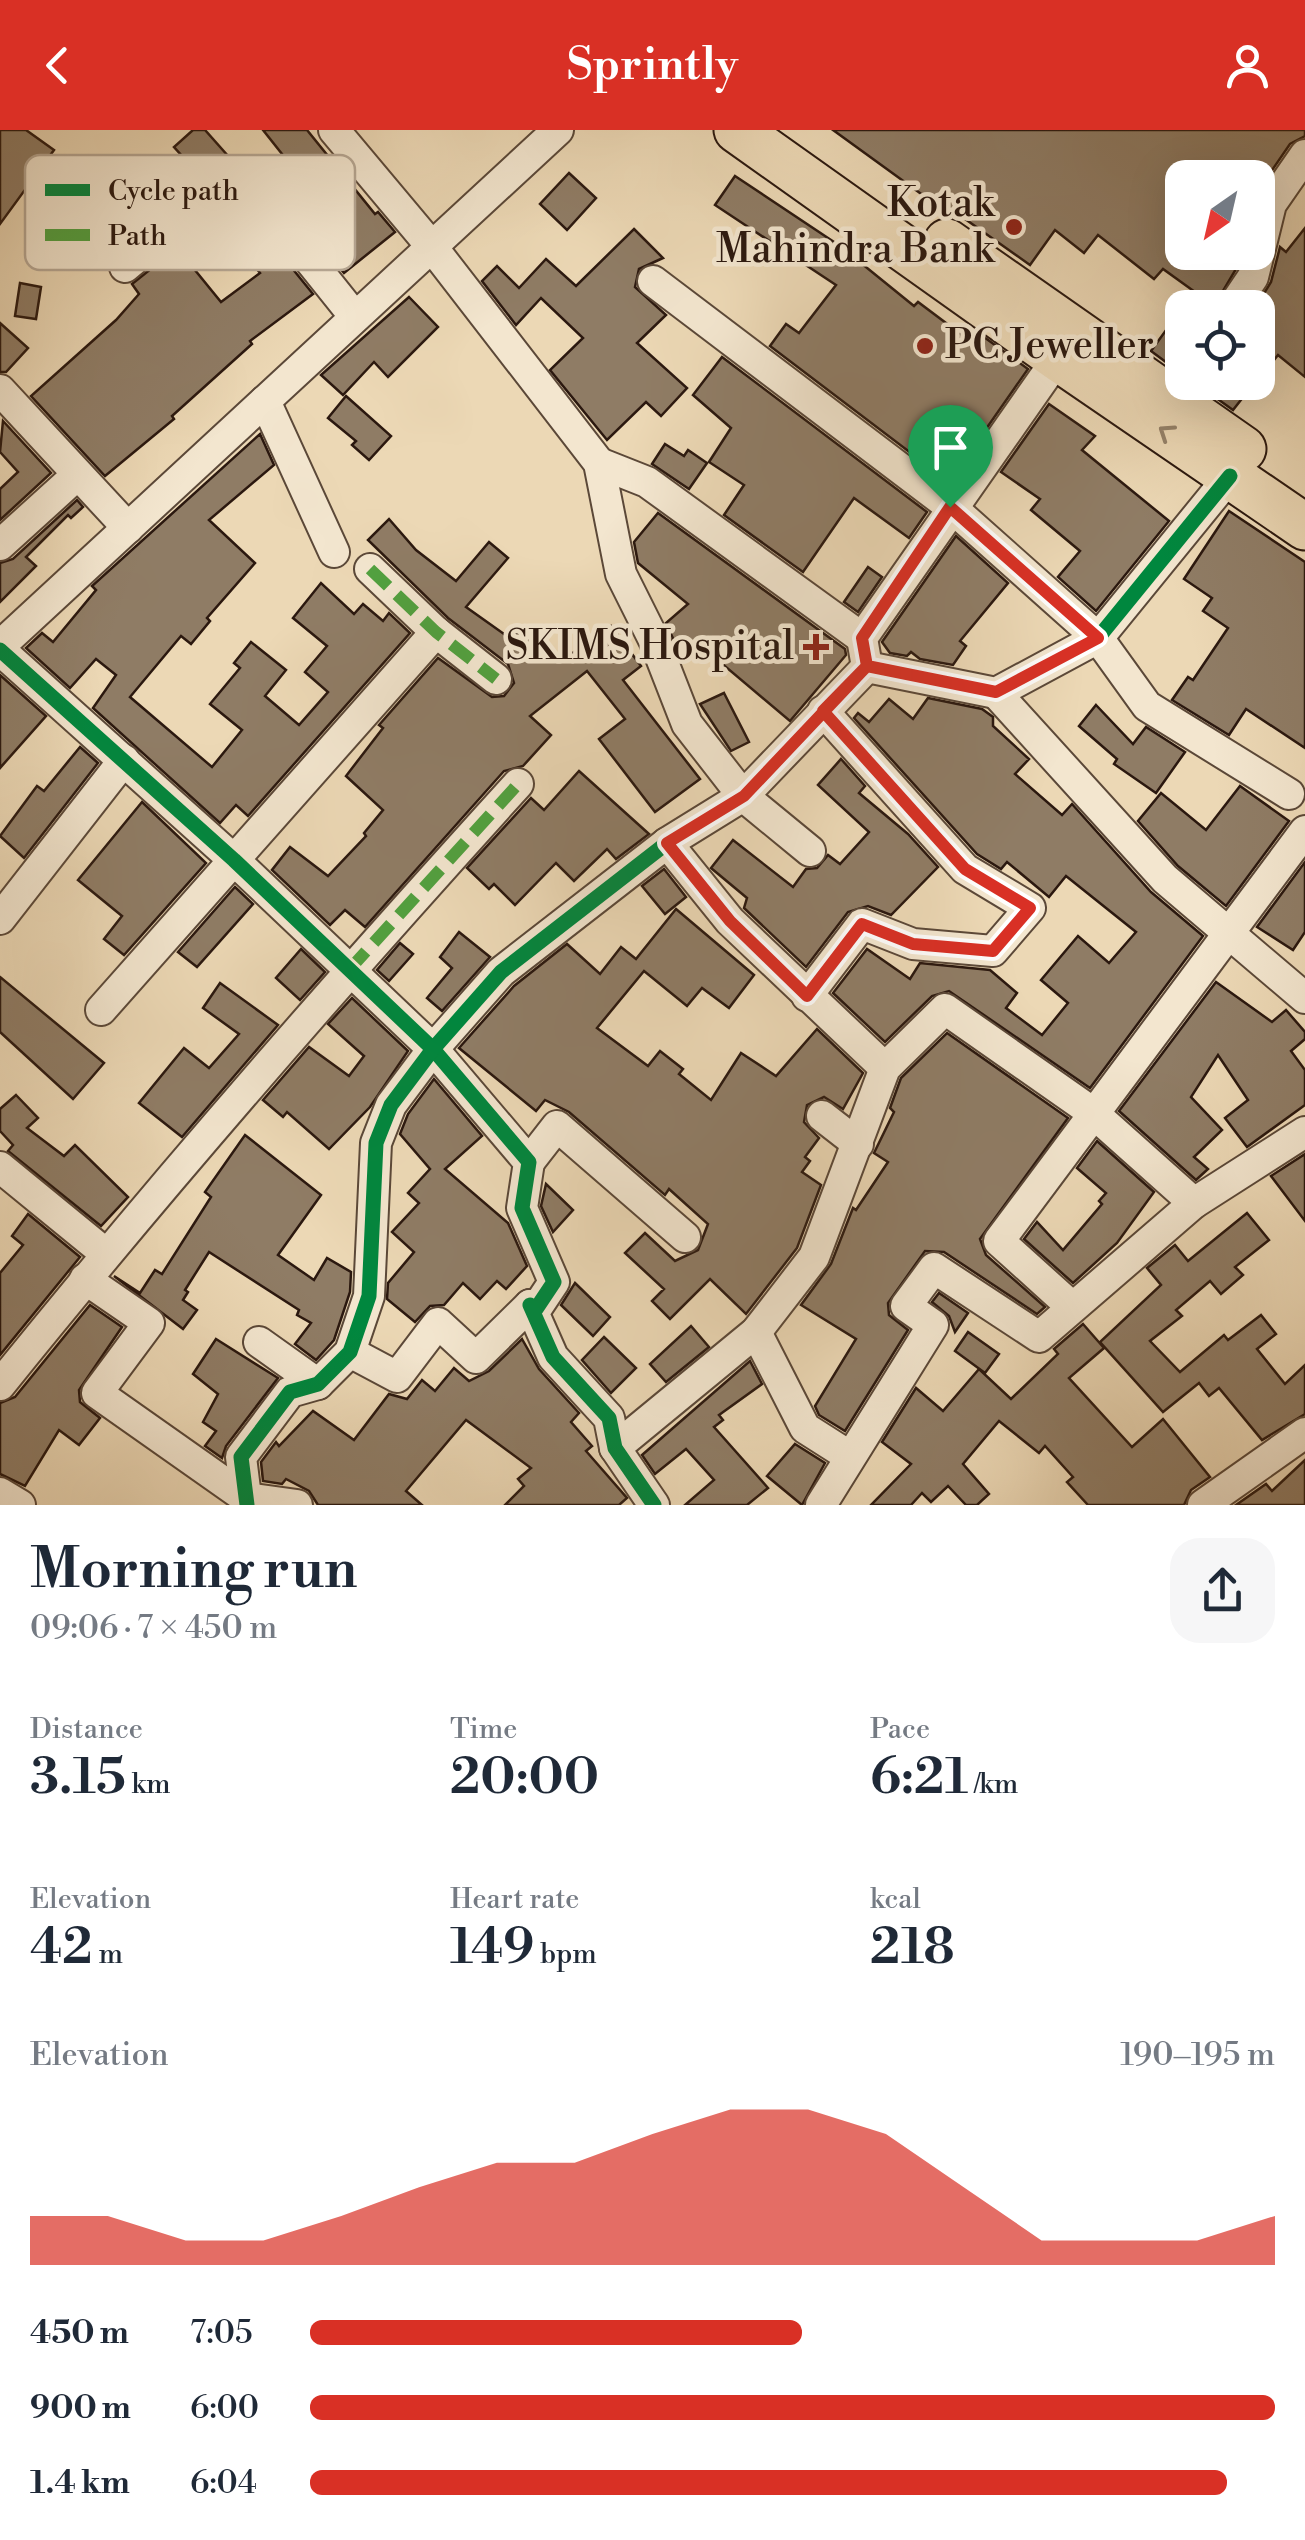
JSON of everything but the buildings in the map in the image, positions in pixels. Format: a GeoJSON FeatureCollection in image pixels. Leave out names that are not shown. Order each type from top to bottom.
{"type":"FeatureCollection","features":[{"type":"Feature","properties":{"kind":"highway"},"geometry":{"type":"LineString","coordinates":[[738,130],[938,254],[1165,381]]}},
{"type":"Feature","properties":{"kind":"highway"},"geometry":{"type":"LineString","coordinates":[[786,130],[1058,358],[1305,527]]}},
{"type":"Feature","properties":{"kind":"highway"},"geometry":{"type":"LineString","coordinates":[[1192,400],[1305,491]]}},
{"type":"Feature","properties":{"kind":"street"},"geometry":{"type":"LineString","coordinates":[[334,130],[355,155]]}},
{"type":"Feature","properties":{"kind":"street"},"geometry":{"type":"LineString","coordinates":[[529,1162],[433,1049],[234,860],[0,648],[558,130]]}},
{"type":"Feature","properties":{"kind":"street"},"geometry":{"type":"LineString","coordinates":[[355,155],[432,247],[600,463],[621,574],[656,642],[687,724],[744,796],[810,850]]}},
{"type":"Feature","properties":{"kind":"street"},"geometry":{"type":"LineString","coordinates":[[1244,290],[1253,277],[1271,204],[1305,155]]}},
{"type":"Feature","properties":{"kind":"street"},"geometry":{"type":"LineString","coordinates":[[317,270],[355,318]]}},
{"type":"Feature","properties":{"kind":"street"},"geometry":{"type":"LineString","coordinates":[[653,281],[950,507],[1098,638],[1146,706],[1300,791]]}},
{"type":"Feature","properties":{"kind":"street"},"geometry":{"type":"LineString","coordinates":[[246,1501],[241,1457],[290,1392],[318,1384],[350,1352],[368,1296],[376,1142],[391,1105],[433,1049],[501,972],[667,843],[744,796],[823,711],[864,652],[950,507],[1058,358]]}},
{"type":"Feature","properties":{"kind":"street"},"geometry":{"type":"LineString","coordinates":[[0,390],[128,528]]}},
{"type":"Feature","properties":{"kind":"street"},"geometry":{"type":"LineString","coordinates":[[265,401],[334,552]]}},
{"type":"Feature","properties":{"kind":"street"},"geometry":{"type":"LineString","coordinates":[[600,463],[647,482],[864,652],[996,692],[1151,864],[1227,935],[1305,998]]}},
{"type":"Feature","properties":{"kind":"street"},"geometry":{"type":"LineString","coordinates":[[0,545],[76,476]]}},
{"type":"Feature","properties":{"kind":"street"},"geometry":{"type":"LineString","coordinates":[[996,692],[1098,638],[1230,476]]}},
{"type":"Feature","properties":{"kind":"street"},"geometry":{"type":"LineString","coordinates":[[370,570],[436,632],[496,679]]}},
{"type":"Feature","properties":{"kind":"street"},"geometry":{"type":"LineString","coordinates":[[101,1010],[436,632]]}},
{"type":"Feature","properties":{"kind":"street"},"geometry":{"type":"LineString","coordinates":[[807,996],[862,924],[913,944],[993,951],[1030,908],[965,869],[823,711]]}},
{"type":"Feature","properties":{"kind":"street"},"geometry":{"type":"LineString","coordinates":[[3,909],[124,760]]}},
{"type":"Feature","properties":{"kind":"street"},"geometry":{"type":"LineString","coordinates":[[0,1385],[106,1253],[349,970],[518,784]]}},
{"type":"Feature","properties":{"kind":"street"},"geometry":{"type":"LineString","coordinates":[[1072,1306],[999,1241],[1305,830]]}},
{"type":"Feature","properties":{"kind":"street"},"geometry":{"type":"LineString","coordinates":[[667,843],[730,921],[885,1068]]}},
{"type":"Feature","properties":{"kind":"street"},"geometry":{"type":"LineString","coordinates":[[615,1448],[756,1332],[820,1250],[885,1068],[945,1009],[1092,1112],[1194,1203]]}},
{"type":"Feature","properties":{"kind":"street"},"geometry":{"type":"LineString","coordinates":[[822,1116],[858,1144]]}},
{"type":"Feature","properties":{"kind":"street"},"geometry":{"type":"LineString","coordinates":[[530,1305],[536,1309],[554,1282],[522,1208],[529,1162],[557,1126],[685,1238]]}},
{"type":"Feature","properties":{"kind":"street"},"geometry":{"type":"LineString","coordinates":[[821,1505],[932,1325],[906,1306],[934,1268],[1039,1338],[1194,1203],[1305,1132]]}},
{"type":"Feature","properties":{"kind":"street"},"geometry":{"type":"LineString","coordinates":[[0,1167],[106,1253]]}},
{"type":"Feature","properties":{"kind":"street"},"geometry":{"type":"LineString","coordinates":[[85,1279],[150,1324],[98,1393],[246,1501],[297,1505]]}},
{"type":"Feature","properties":{"kind":"street"},"geometry":{"type":"LineString","coordinates":[[350,1352],[397,1377],[438,1323],[476,1358],[530,1305]]}},
{"type":"Feature","properties":{"kind":"street"},"geometry":{"type":"LineString","coordinates":[[530,1305],[554,1357],[609,1418],[615,1448],[654,1505]]}},
{"type":"Feature","properties":{"kind":"street"},"geometry":{"type":"LineString","coordinates":[[756,1332],[805,1428],[850,1456]]}},
{"type":"Feature","properties":{"kind":"street"},"geometry":{"type":"LineString","coordinates":[[259,1342],[318,1384]]}},
{"type":"Feature","properties":{"kind":"street"},"geometry":{"type":"LineString","coordinates":[[1203,1505],[1305,1434]]}},
{"type":"Feature","properties":{"kind":"street"},"geometry":{"type":"LineString","coordinates":[[0,1493],[20,1505]]}},
{"type":"Feature","properties":{"kind":"marked path"},"geometry":{"type":"LineString","coordinates":[[370,569],[436,632],[496,679]]}},
{"type":"Feature","properties":{"kind":"marked path"},"geometry":{"type":"LineString","coordinates":[[349,970],[518,784]]}},
{"type":"Feature","properties":{"kind":"cycle path"},"geometry":{"type":"LineString","coordinates":[[247,1505],[241,1457],[290,1392],[318,1384],[350,1352],[369,1296],[376,1143],[391,1105],[433,1049],[501,972],[667,843],[743,796],[867,667],[996,693],[1098,638],[1230,476]]}},
{"type":"Feature","properties":{"kind":"cycle path"},"geometry":{"type":"LineString","coordinates":[[0,650],[234,860],[433,1049],[529,1162],[522,1208],[554,1282],[536,1309],[530,1305],[553,1357],[609,1418],[615,1448],[654,1505]]}},
{"type":"Feature","properties":{"kind":"place","name":"Kotak Mahindra Bank"},"geometry":{"type":"Point","coordinates":[1014,227]}},
{"type":"Feature","properties":{"kind":"place","name":"PC Jeweller"},"geometry":{"type":"Point","coordinates":[925,346]}},
{"type":"Feature","properties":{"kind":"place","name":"SKIMS Hospital"},"geometry":{"type":"Point","coordinates":[816,647]}},
{"type":"Feature","properties":{"kind":"route"},"geometry":{"type":"LineString","coordinates":[[950,507],[862,638],[867,666],[823,711],[744,796],[667,843],[730,921],[807,996],[862,924],[913,944],[993,951],[1030,908],[965,869],[823,711],[867,666],[996,692],[1098,638],[950,507]]}}]}
